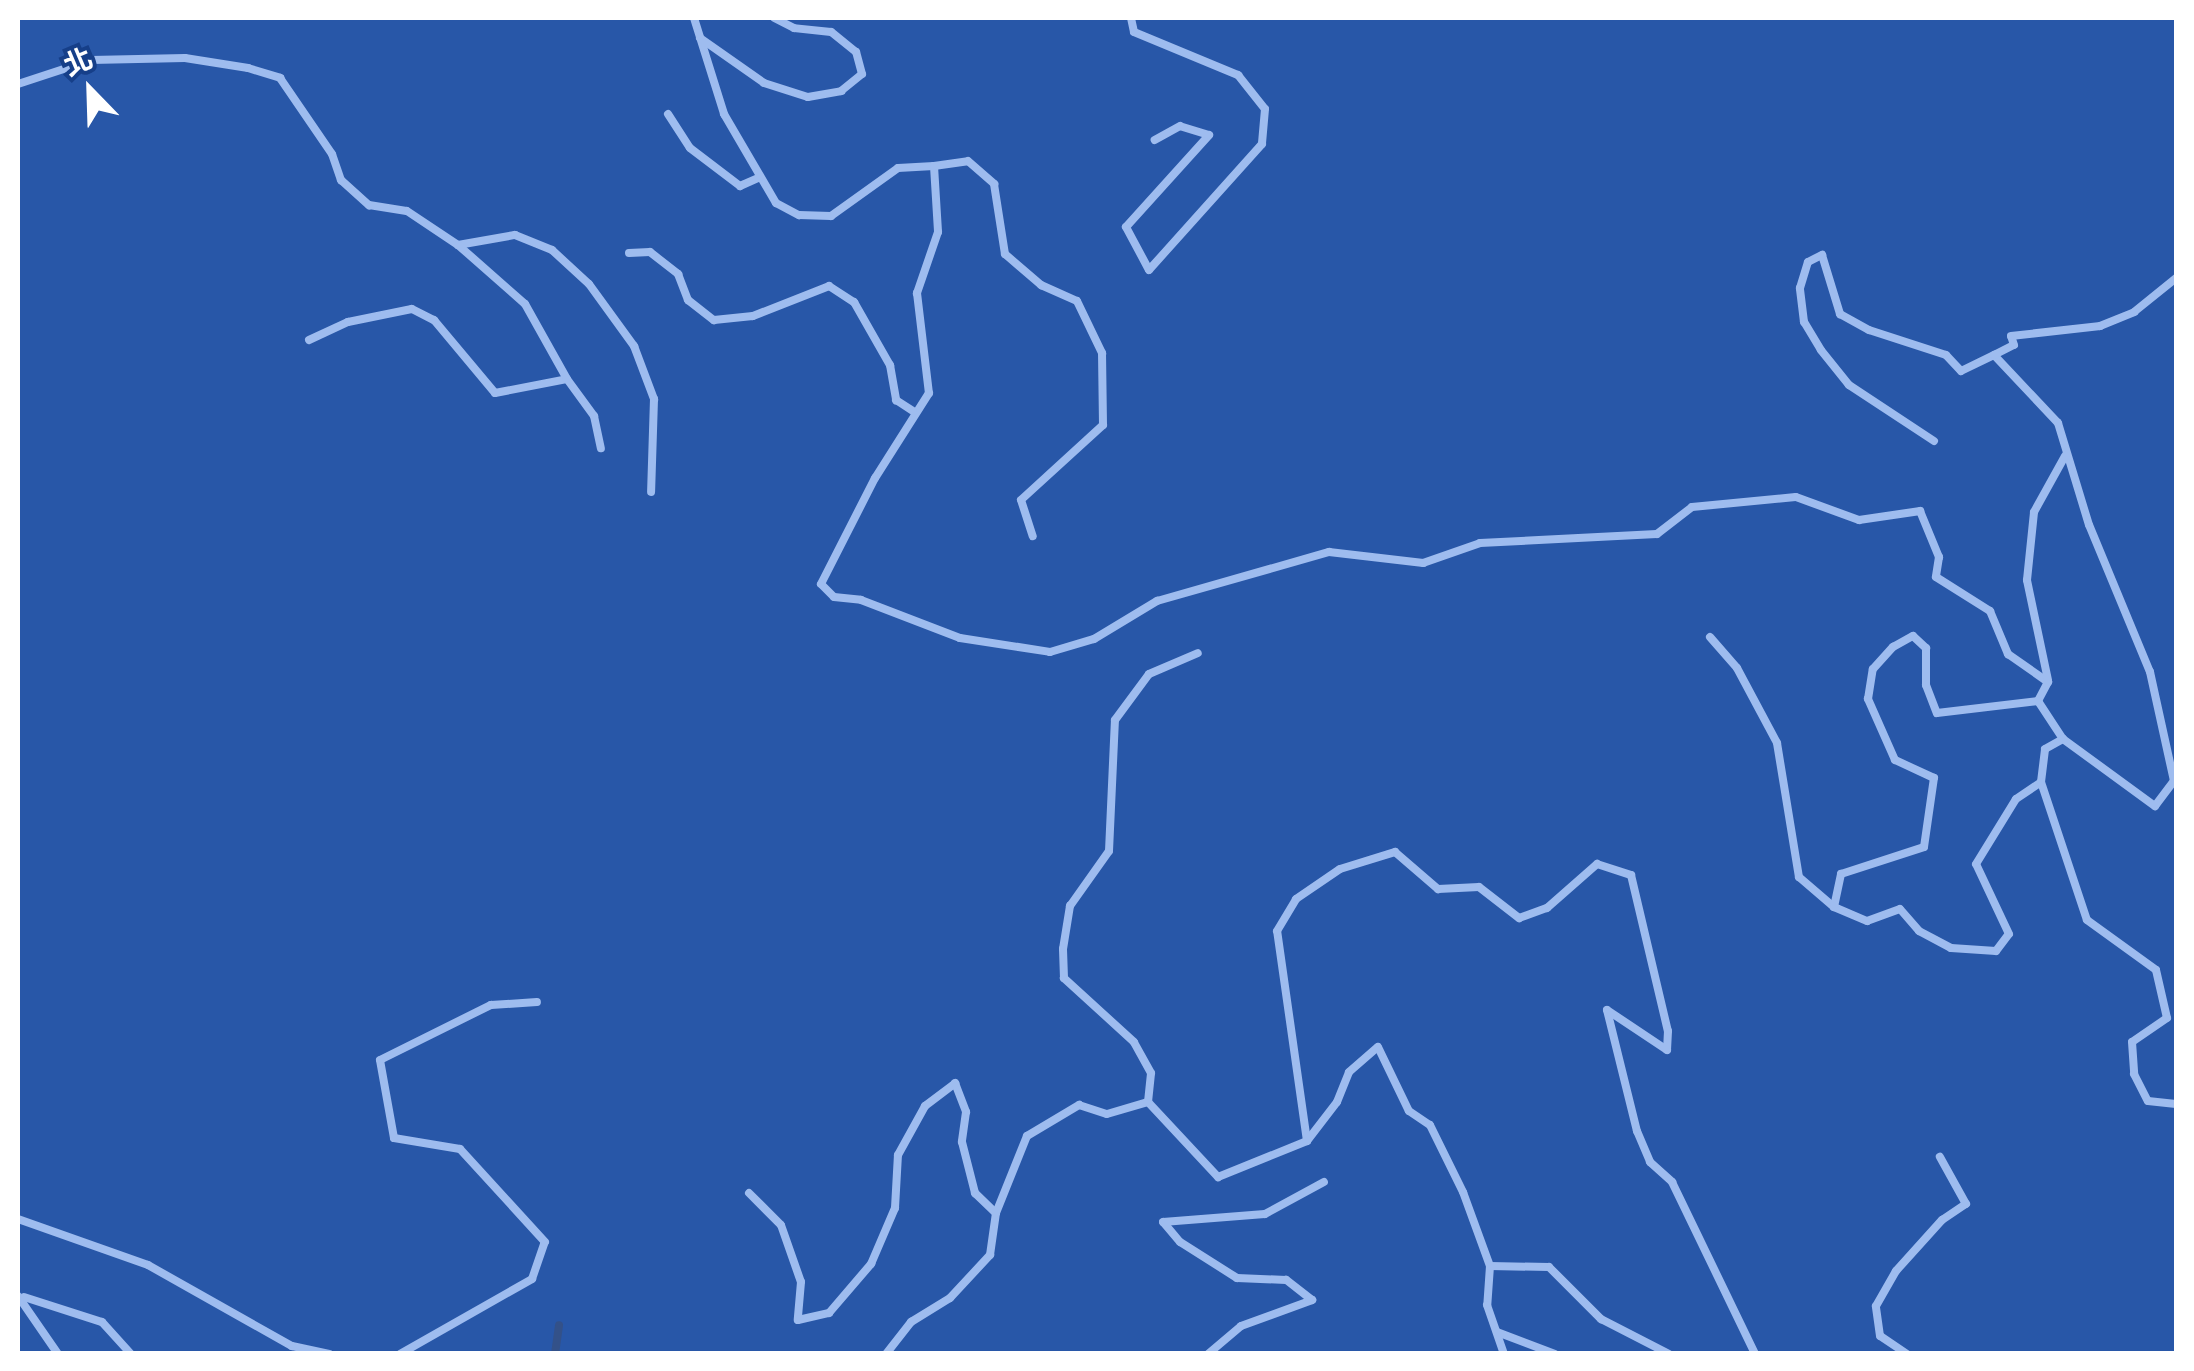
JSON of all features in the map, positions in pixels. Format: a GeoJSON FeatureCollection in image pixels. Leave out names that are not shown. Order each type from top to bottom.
{"type":"FeatureCollection","features":[{"type":"Feature","properties":{"kind":"lane"},"geometry":{"type":"LineString","coordinates":[[694,18],[724,114],[776,203],[799,215],[831,216],[898,168],[968,161],[994,184],[1005,254],[1040,285],[1078,301],[1102,353],[1103,425],[1021,500],[1033,536]]}},
{"type":"Feature","properties":{"kind":"lane"},"geometry":{"type":"LineString","coordinates":[[700,38],[764,83],[808,97],[841,91],[862,74],[856,52],[831,32],[794,28],[774,18]]}},
{"type":"Feature","properties":{"kind":"lane"},"geometry":{"type":"LineString","coordinates":[[1131,18],[1134,32],[1238,75],[1266,109],[1262,144],[1149,270],[1126,227],[1209,134],[1180,126],[1154,140]]}},
{"type":"Feature","properties":{"kind":"lane"},"geometry":{"type":"LineString","coordinates":[[18,84],[91,60],[149,58],[210,60],[280,78],[355,193],[368,206],[407,211],[458,245],[525,304],[567,379],[594,416],[601,448]]}},
{"type":"Feature","properties":{"kind":"lane"},"geometry":{"type":"LineString","coordinates":[[668,114],[690,148],[740,186],[760,177]]}},
{"type":"Feature","properties":{"kind":"lane"},"geometry":{"type":"LineString","coordinates":[[934,166],[938,232],[917,293],[930,393],[913,411],[821,584],[834,597],[861,600],[960,638],[1050,652],[1094,639],[1157,602],[1329,552],[1423,563],[1480,543],[1657,534],[1692,507],[1796,497],[1859,520],[1920,512],[1939,557],[1936,578],[1990,612],[2008,654],[2048,682]]}},
{"type":"Feature","properties":{"kind":"lane"},"geometry":{"type":"LineString","coordinates":[[458,245],[515,235],[552,250],[588,284],[634,346],[654,399],[651,492]]}},
{"type":"Feature","properties":{"kind":"lane"},"geometry":{"type":"LineString","coordinates":[[629,253],[650,252],[678,274],[688,300],[714,320],[753,316],[829,286],[854,302],[890,364],[896,400],[913,411]]}},
{"type":"Feature","properties":{"kind":"lane"},"geometry":{"type":"LineString","coordinates":[[1934,441],[1849,385],[1821,350],[1804,322],[1800,288],[1808,262],[1822,255],[1840,314],[1869,330],[1946,355],[1961,370],[2014,345],[2011,336],[2100,326],[2134,312],[2176,278]]}},
{"type":"Feature","properties":{"kind":"lane"},"geometry":{"type":"LineString","coordinates":[[309,340],[348,322],[412,309],[434,320],[496,393],[567,379]]}},
{"type":"Feature","properties":{"kind":"lane"},"geometry":{"type":"LineString","coordinates":[[1994,355],[2058,424],[2065,456],[2150,672],[2174,781],[2155,806],[2063,739],[2038,701]]}},
{"type":"Feature","properties":{"kind":"lane"},"geometry":{"type":"LineString","coordinates":[[2038,701],[2048,682],[2027,580],[2034,512],[2065,456]]}},
{"type":"Feature","properties":{"kind":"lane"},"geometry":{"type":"LineString","coordinates":[[1834,908],[1841,874],[1924,847],[1934,778],[1895,760],[1868,699],[1873,669],[1893,647],[1913,636],[1926,648],[1926,686],[1938,713],[2038,701]]}},
{"type":"Feature","properties":{"kind":"lane"},"geometry":{"type":"LineString","coordinates":[[1710,638],[1737,668],[1777,743],[1799,877],[1834,908],[1866,921],[1900,909],[1919,931],[1951,948],[1996,951],[2010,934],[1976,864],[2016,800],[2041,782]]}},
{"type":"Feature","properties":{"kind":"lane"},"geometry":{"type":"LineString","coordinates":[[1198,653],[1149,674],[1115,720],[1108,851],[1070,906],[1063,950],[1064,978],[1134,1042],[1151,1073],[1148,1102],[1218,1177],[1307,1142],[1349,1072],[1378,1047],[1410,1111],[1430,1125],[1490,1266],[1488,1305],[1504,1354]]}},
{"type":"Feature","properties":{"kind":"lane"},"geometry":{"type":"LineString","coordinates":[[2063,739],[2046,748],[2041,782],[2087,920],[2156,970],[2167,1018],[2132,1042],[2134,1074],[2148,1101],[2176,1104]]}},
{"type":"Feature","properties":{"kind":"lane"},"geometry":{"type":"LineString","coordinates":[[1307,1142],[1277,931],[1296,899],[1340,869],[1395,852],[1438,890],[1479,887],[1520,918],[1546,908],[1597,864],[1631,875],[1668,1031],[1667,1050],[1608,1010],[1637,1131],[1650,1162],[1672,1182],[1755,1354]]}},
{"type":"Feature","properties":{"kind":"lane"},"geometry":{"type":"LineString","coordinates":[[400,1354],[532,1279],[545,1242],[460,1149],[394,1138],[380,1060],[491,1005],[537,1002]]}},
{"type":"Feature","properties":{"kind":"lane"},"geometry":{"type":"LineString","coordinates":[[749,1194],[781,1225],[801,1282],[798,1320],[829,1314],[871,1264],[895,1208],[898,1155],[925,1106],[955,1083],[966,1112],[962,1142],[975,1193],[996,1212]]}},
{"type":"Feature","properties":{"kind":"lane"},"geometry":{"type":"LineString","coordinates":[[886,1354],[911,1322],[950,1298],[990,1255],[996,1212],[1027,1136],[1080,1106],[1106,1114],[1148,1102]]}},
{"type":"Feature","properties":{"kind":"lane"},"geometry":{"type":"LineString","coordinates":[[1907,1354],[1880,1336],[1876,1306],[1896,1271],[1942,1220],[1966,1204],[1940,1156]]}},
{"type":"Feature","properties":{"kind":"lane"},"geometry":{"type":"LineString","coordinates":[[1208,1354],[1241,1326],[1312,1300],[1286,1280],[1237,1278],[1180,1242],[1163,1222],[1264,1214],[1324,1182]]}},
{"type":"Feature","properties":{"kind":"lane"},"geometry":{"type":"LineString","coordinates":[[18,1219],[148,1264],[292,1346],[330,1354]]}},
{"type":"Feature","properties":{"kind":"lane"},"geometry":{"type":"LineString","coordinates":[[1490,1266],[1549,1267],[1601,1320],[1669,1354]]}},
{"type":"Feature","properties":{"kind":"lane"},"geometry":{"type":"LineString","coordinates":[[21,1296],[58,1354]]}},
{"type":"Feature","properties":{"kind":"lane"},"geometry":{"type":"LineString","coordinates":[[21,1296],[102,1322],[130,1354]]}},
{"type":"Feature","properties":{"kind":"lane"},"geometry":{"type":"LineString","coordinates":[[1497,1332],[1555,1354]]}},
{"type":"Feature","properties":{"kind":"shaded area"},"geometry":{"type":"Polygon","coordinates":[[[18,18],[2176,18],[2176,1353],[18,1353],[18,18]]]}},
{"type":"Feature","properties":{"kind":"waterway"},"geometry":{"type":"LineString","coordinates":[[555,1354],[559,1325]]}}]}
